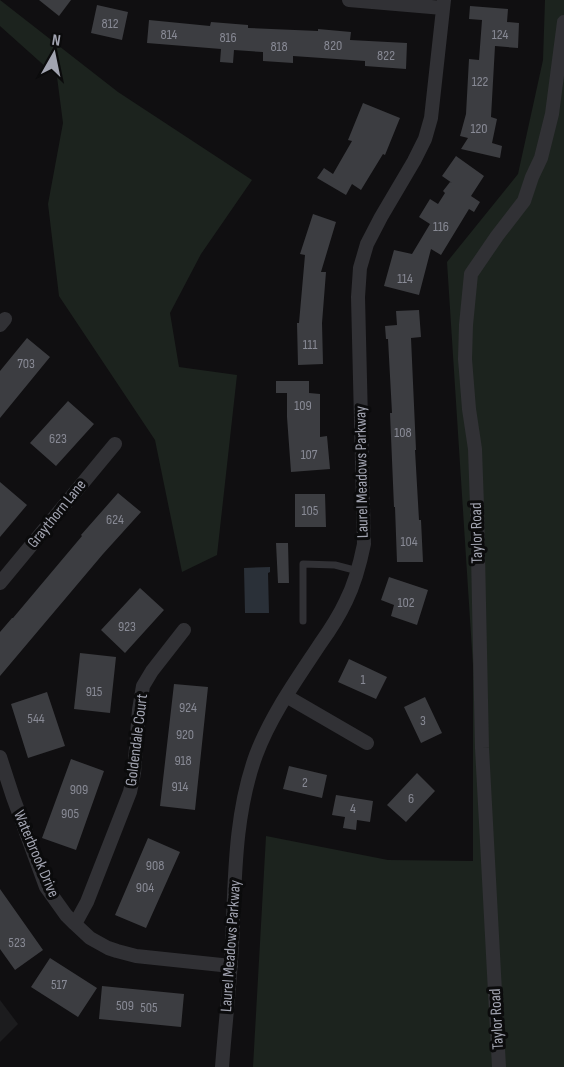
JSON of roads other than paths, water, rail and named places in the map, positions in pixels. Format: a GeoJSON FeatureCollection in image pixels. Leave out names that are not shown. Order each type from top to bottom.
{"type":"FeatureCollection","features":[{"type":"Feature","properties":{"kind":"street","name":"Laurel Meadows Parkway"},"geometry":{"type":"LineString","coordinates":[[222,1067],[231,966],[236,860],[245,792],[257,752],[266,732],[286,696],[346,602],[358,571],[364,544],[358,297],[360,268],[367,244],[425,139],[431,118],[444,4],[349,0]]}},
{"type":"Feature","properties":{"kind":"street","name":"Taylor Road"},"geometry":{"type":"LineString","coordinates":[[499,1067],[482,748],[475,449],[465,359],[466,325],[471,274],[496,236],[524,201],[541,158],[552,114],[564,22]]}},
{"type":"Feature","properties":{"kind":"street","name":"Graythorn Lane"},"geometry":{"type":"LineString","coordinates":[[0,584],[115,444]]}},
{"type":"Feature","properties":{"kind":"street","name":"Goldendale Court"},"geometry":{"type":"LineString","coordinates":[[75,924],[87,902],[130,792],[143,686],[184,630]]}},
{"type":"Feature","properties":{"kind":"street"},"geometry":{"type":"LineString","coordinates":[[286,696],[367,743]]}},
{"type":"Feature","properties":{"kind":"street","name":"Waterbrook Drive"},"geometry":{"type":"LineString","coordinates":[[0,757],[46,887],[66,915],[90,938],[108,948],[136,956],[231,966]]}},
{"type":"Feature","properties":{"kind":"lane"},"geometry":{"type":"LineString","coordinates":[[303,621],[303,564],[334,565],[358,571]]}}]}
